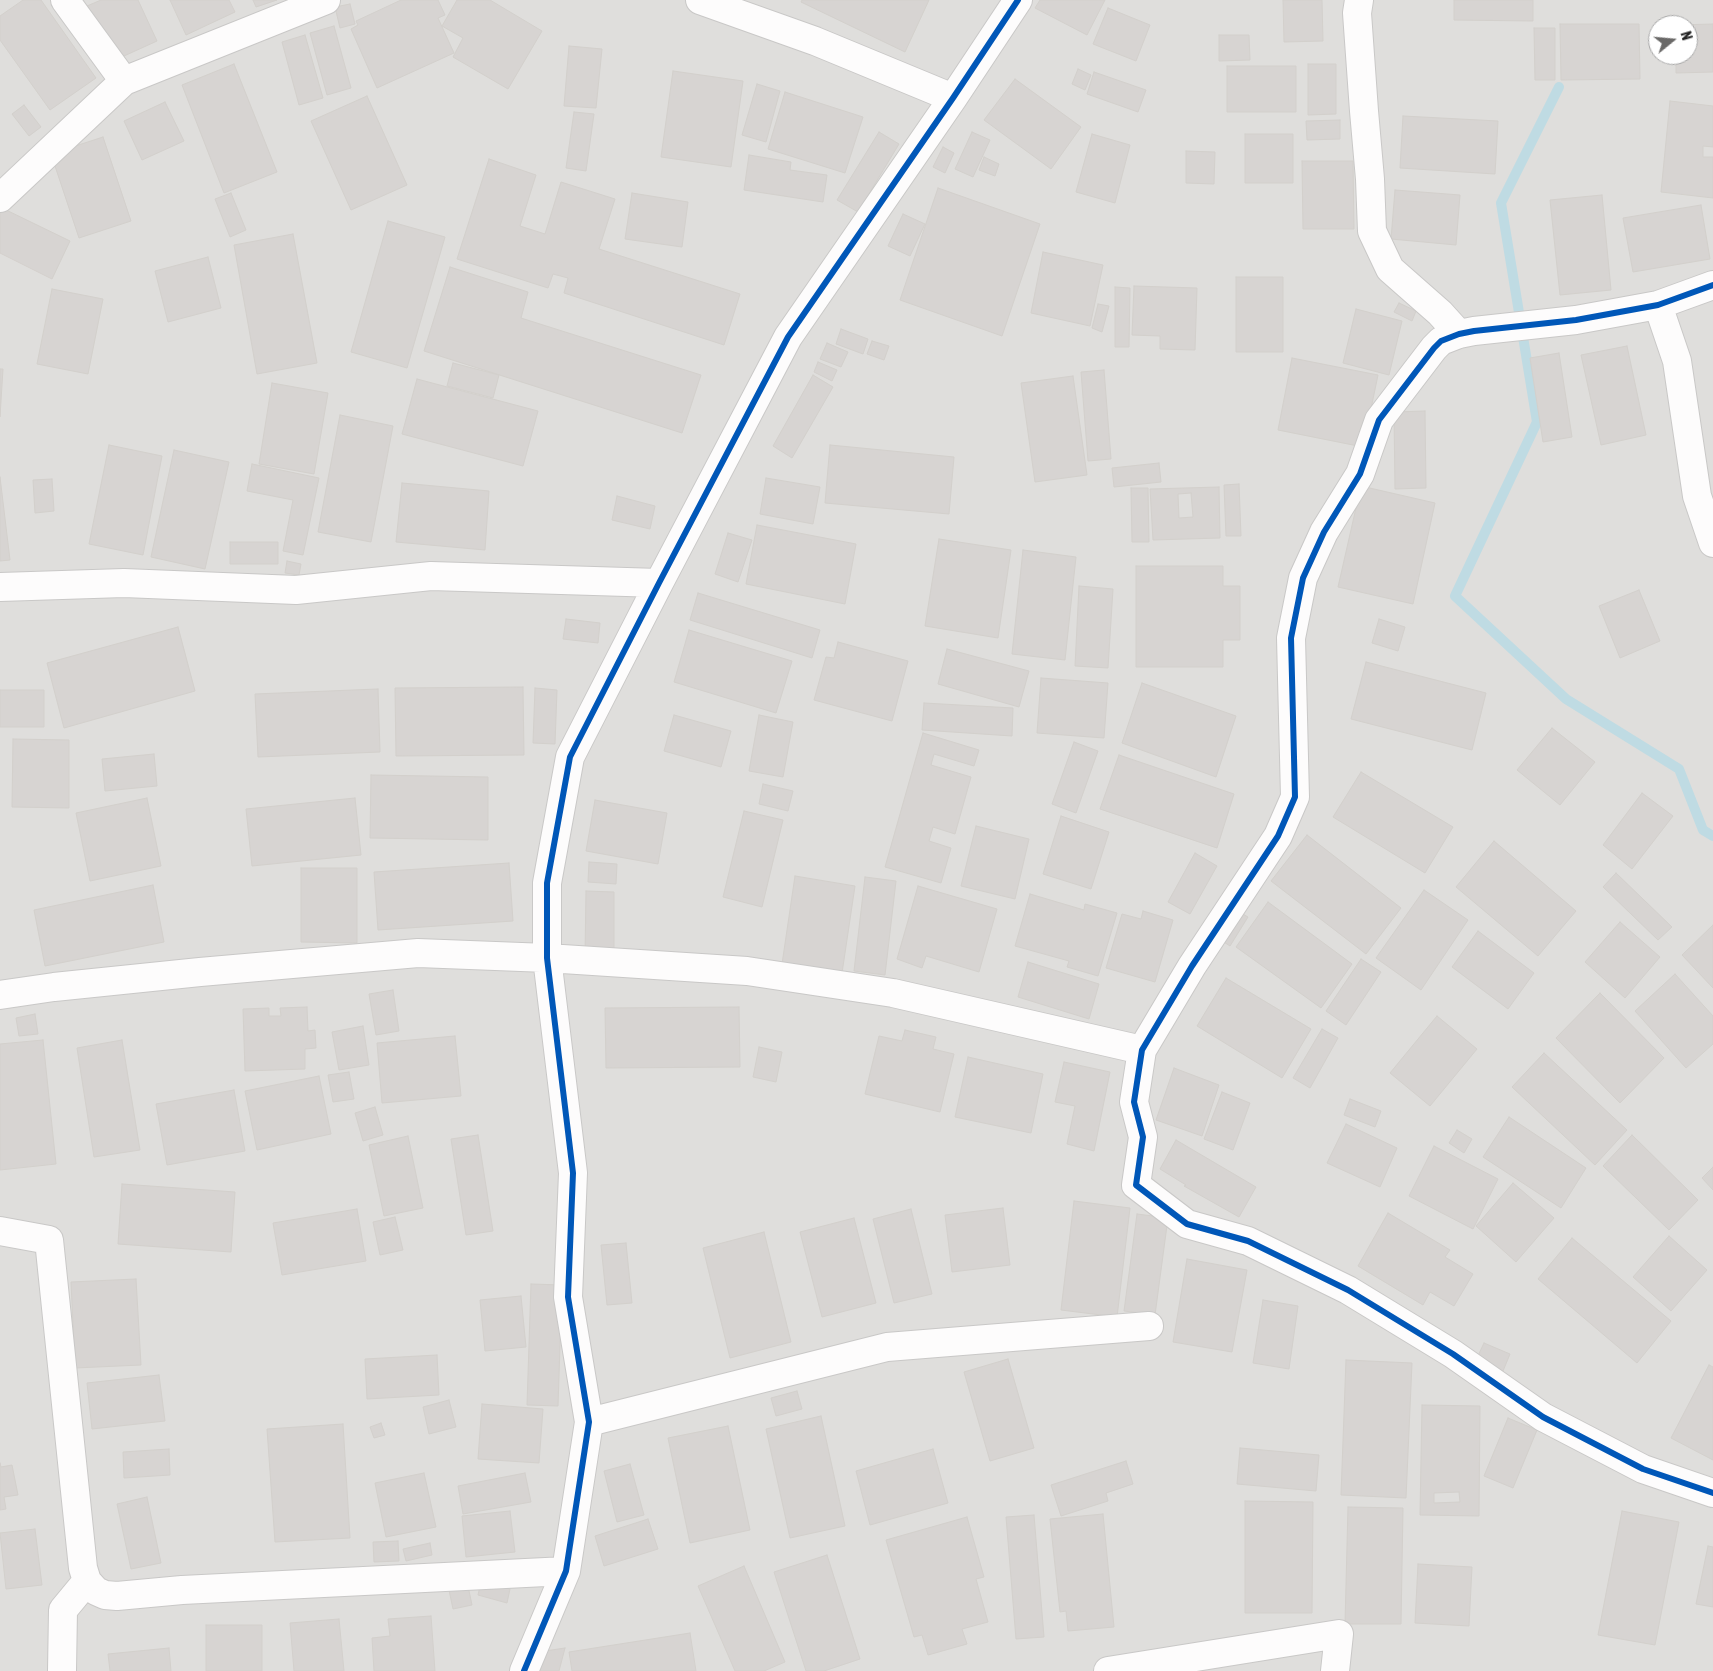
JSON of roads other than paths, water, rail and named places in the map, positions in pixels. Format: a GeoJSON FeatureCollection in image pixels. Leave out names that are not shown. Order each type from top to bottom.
{"type":"FeatureCollection","features":[{"type":"Feature","properties":{"kind":"street"},"geometry":{"type":"LineString","coordinates":[[65,0],[124,81]]}},
{"type":"Feature","properties":{"kind":"street"},"geometry":{"type":"LineString","coordinates":[[0,198],[124,81],[326,0]]}},
{"type":"Feature","properties":{"kind":"street"},"geometry":{"type":"LineString","coordinates":[[700,0],[815,42],[953,98]]}},
{"type":"Feature","properties":{"kind":"street"},"geometry":{"type":"LineString","coordinates":[[524,1671],[566,1571],[589,1422],[568,1297],[574,1173],[547,958],[547,883],[570,757],[788,337],[953,98],[1018,0]]}},
{"type":"Feature","properties":{"kind":"street"},"geometry":{"type":"LineString","coordinates":[[1359,0],[1357,13],[1370,179],[1372,231],[1390,269],[1440,313],[1459,334]]}},
{"type":"Feature","properties":{"kind":"street"},"geometry":{"type":"LineString","coordinates":[[1713,285],[1658,305],[1576,320],[1459,334],[1441,341],[1379,420],[1360,474],[1324,532],[1303,578],[1291,638],[1295,797],[1278,836],[1192,966],[1142,1050],[1134,1102],[1143,1137],[1136,1185],[1187,1224],[1248,1241],[1348,1290],[1453,1354],[1543,1417],[1643,1469],[1713,1493]]}},
{"type":"Feature","properties":{"kind":"street"},"geometry":{"type":"LineString","coordinates":[[1658,305],[1677,361],[1698,496],[1713,543]]}},
{"type":"Feature","properties":{"kind":"street"},"geometry":{"type":"LineString","coordinates":[[0,587],[124,583],[296,590],[431,576],[659,583]]}},
{"type":"Feature","properties":{"kind":"street"},"geometry":{"type":"LineString","coordinates":[[0,994],[190,973],[418,954],[547,958],[747,971],[883,991],[1142,1050]]}},
{"type":"Feature","properties":{"kind":"street"},"geometry":{"type":"LineString","coordinates":[[0,1231],[49,1240],[82,1558],[87,1581],[96,1591],[105,1595],[117,1596],[182,1590],[566,1571]]}},
{"type":"Feature","properties":{"kind":"street"},"geometry":{"type":"LineString","coordinates":[[589,1422],[888,1347],[1149,1326]]}},
{"type":"Feature","properties":{"kind":"street"},"geometry":{"type":"LineString","coordinates":[[62,1671],[63,1610],[87,1581]]}},
{"type":"Feature","properties":{"kind":"street"},"geometry":{"type":"LineString","coordinates":[[1108,1671],[1339,1634],[1335,1671]]}},
{"type":"Feature","properties":{"kind":"waterway"},"geometry":{"type":"LineString","coordinates":[[1559,87],[1501,203],[1537,422],[1455,596],[1566,699],[1679,769],[1703,830],[1713,836]]}}]}
